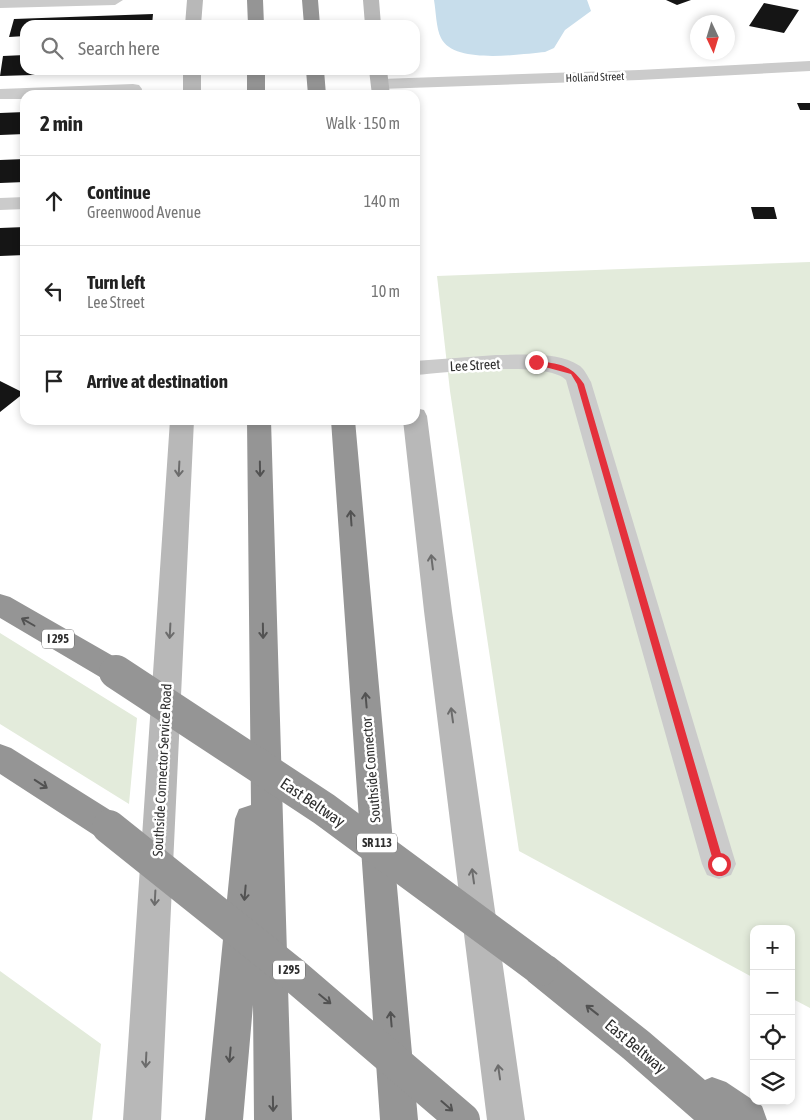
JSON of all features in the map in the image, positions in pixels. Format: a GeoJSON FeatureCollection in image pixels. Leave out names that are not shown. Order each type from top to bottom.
{"type":"FeatureCollection","features":[{"type":"Feature","properties":{"kind":"highway"},"geometry":{"type":"LineString","coordinates":[[310,0],[312,20]]}},
{"type":"Feature","properties":{"kind":"highway"},"geometry":{"type":"LineString","coordinates":[[256,75],[256,90]]}},
{"type":"Feature","properties":{"kind":"highway"},"geometry":{"type":"LineString","coordinates":[[315,75],[317,90]]}},
{"type":"Feature","properties":{"kind":"highway"},"geometry":{"type":"LineString","coordinates":[[259,425],[273,1120]]}},
{"type":"Feature","properties":{"kind":"highway","name":"Southside Connector"},"geometry":{"type":"LineString","coordinates":[[343,425],[399,1120]]}},
{"type":"Feature","properties":{"kind":"highway","name":"East Beltway"},"geometry":{"type":"LineString","coordinates":[[0,606],[116,672],[324,809],[540,969],[636,1045],[723,1120]]}},
{"type":"Feature","properties":{"kind":"highway"},"geometry":{"type":"LineString","coordinates":[[224,1120],[264,688]]}},
{"type":"Feature","properties":{"kind":"highway","name":"I 295"},"geometry":{"type":"LineString","coordinates":[[0,757],[109,827],[218,911],[320,996],[463,1120]]}},
{"type":"Feature","properties":{"kind":"highway"},"geometry":{"type":"LineString","coordinates":[[636,1045],[748,1120]]}},
{"type":"Feature","properties":{"kind":"street"},"geometry":{"type":"LineString","coordinates":[[0,3],[115,0]]}},
{"type":"Feature","properties":{"kind":"street"},"geometry":{"type":"LineString","coordinates":[[193,20],[195,0]]}},
{"type":"Feature","properties":{"kind":"street"},"geometry":{"type":"LineString","coordinates":[[371,0],[373,20]]}},
{"type":"Feature","properties":{"kind":"street","name":"Holland Street"},"geometry":{"type":"LineString","coordinates":[[379,83],[633,75],[810,66]]}},
{"type":"Feature","properties":{"kind":"street"},"geometry":{"type":"LineString","coordinates":[[192,75],[192,90]]}},
{"type":"Feature","properties":{"kind":"street"},"geometry":{"type":"LineString","coordinates":[[106,90],[133,90]]}},
{"type":"Feature","properties":{"kind":"street"},"geometry":{"type":"LineString","coordinates":[[0,94],[20,93]]}},
{"type":"Feature","properties":{"kind":"street"},"geometry":{"type":"LineString","coordinates":[[0,204],[20,204]]}},
{"type":"Feature","properties":{"kind":"street","name":"Lee Street"},"geometry":{"type":"LineString","coordinates":[[420,368],[536,362],[565,368],[573,372],[580,384],[719,864]]}},
{"type":"Feature","properties":{"kind":"street","name":"Southside Connector Service Road"},"geometry":{"type":"LineString","coordinates":[[142,1120],[182,425]]}},
{"type":"Feature","properties":{"kind":"street"},"geometry":{"type":"LineString","coordinates":[[416,425],[438,611],[506,1120]]}},
{"type":"Feature","properties":{"kind":"green space"},"geometry":{"type":"Polygon","coordinates":[[[810,262],[810,1008],[795,1000],[795,925],[750,925],[750,976],[519,851],[450,391],[437,276],[810,262]]]}},
{"type":"Feature","properties":{"kind":"green space"},"geometry":{"type":"Polygon","coordinates":[[[0,633],[137,718],[129,804],[0,724],[0,633]]]}},
{"type":"Feature","properties":{"kind":"green space"},"geometry":{"type":"Polygon","coordinates":[[[0,971],[101,1044],[92,1120],[0,1120],[0,971]]]}},
{"type":"Feature","properties":{"kind":"water"},"geometry":{"type":"Polygon","coordinates":[[[434,0],[587,0],[591,11],[565,30],[554,48],[545,52],[505,56],[473,55],[459,52],[448,46],[441,38],[434,0]]]}},
{"type":"Feature","properties":{"kind":"building"},"geometry":{"type":"Polygon","coordinates":[[[666,0],[691,0],[677,5],[666,0]]]}},
{"type":"Feature","properties":{"kind":"building"},"geometry":{"type":"Polygon","coordinates":[[[764,3],[799,10],[784,33],[749,26],[764,3]]]}},
{"type":"Feature","properties":{"kind":"building"},"geometry":{"type":"Polygon","coordinates":[[[153,14],[152,20],[20,20],[20,36],[9,37],[14,19],[153,14]]]}},
{"type":"Feature","properties":{"kind":"building"},"geometry":{"type":"Polygon","coordinates":[[[20,55],[20,75],[32,75],[0,76],[3,56],[20,55]]]}},
{"type":"Feature","properties":{"kind":"building"},"geometry":{"type":"Polygon","coordinates":[[[797,103],[810,103],[810,110],[800,110],[797,103]]]}},
{"type":"Feature","properties":{"kind":"building"},"geometry":{"type":"Polygon","coordinates":[[[20,112],[20,134],[0,135],[0,113],[20,112]]]}},
{"type":"Feature","properties":{"kind":"building"},"geometry":{"type":"Polygon","coordinates":[[[20,159],[20,182],[0,183],[0,160],[20,159]]]}},
{"type":"Feature","properties":{"kind":"building"},"geometry":{"type":"Polygon","coordinates":[[[751,207],[774,207],[777,219],[754,219],[751,207]]]}},
{"type":"Feature","properties":{"kind":"building"},"geometry":{"type":"Polygon","coordinates":[[[20,227],[20,255],[0,256],[0,228],[20,227]]]}},
{"type":"Feature","properties":{"kind":"building"},"geometry":{"type":"Polygon","coordinates":[[[0,381],[20,391],[20,396],[0,412],[0,381]]]}},
{"type":"Feature","properties":{"kind":"route"},"geometry":{"type":"LineString","coordinates":[[536,362],[565,368],[573,372],[580,384],[719,864]]}}]}
